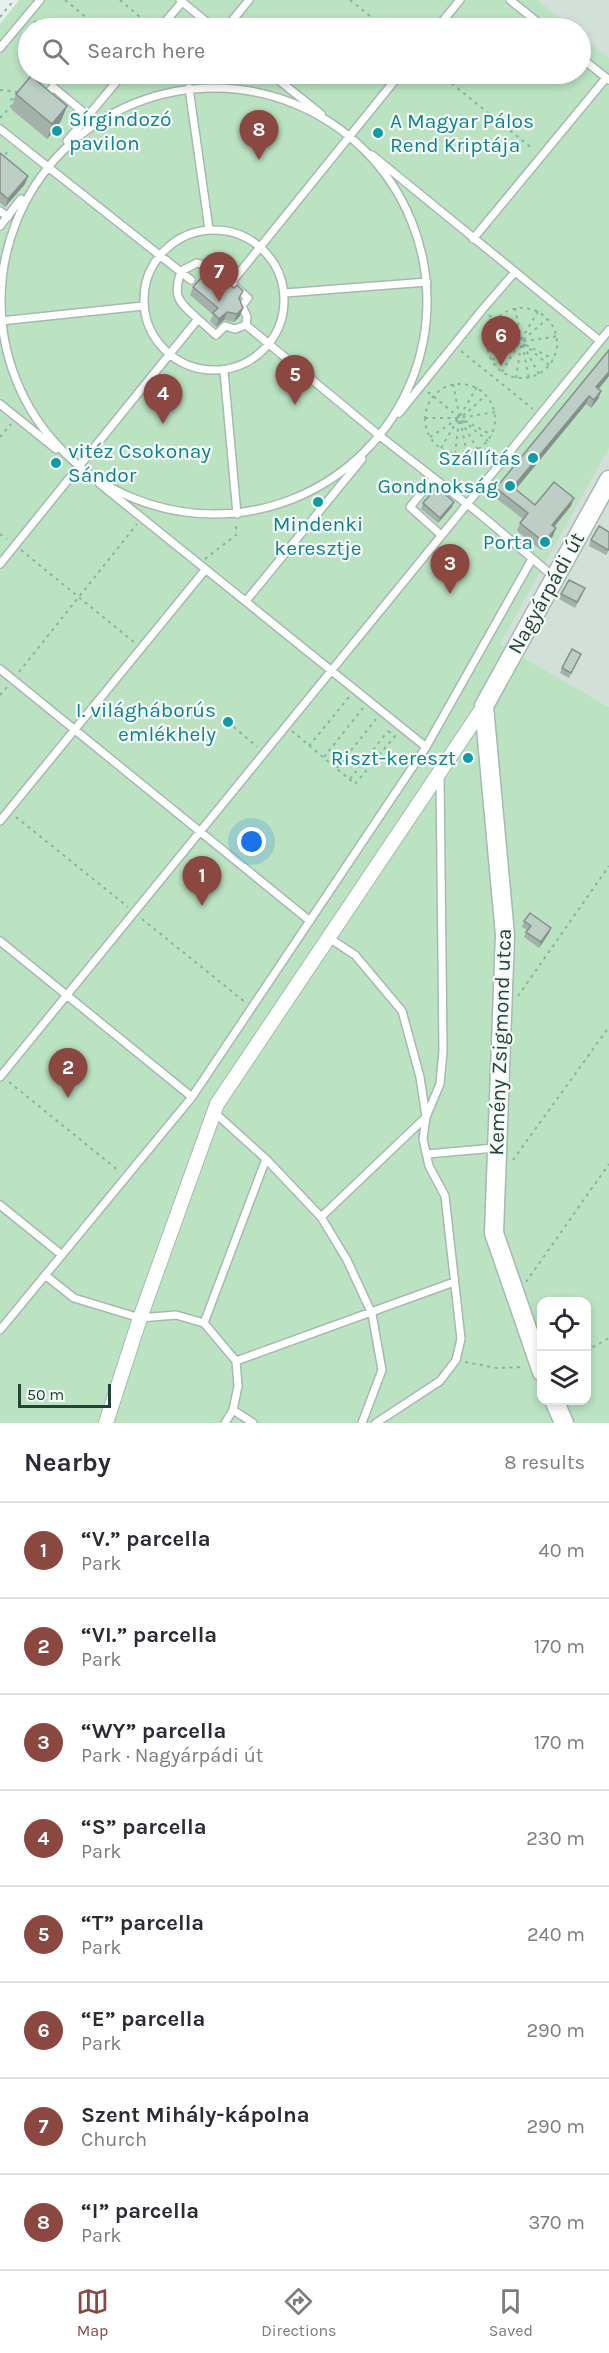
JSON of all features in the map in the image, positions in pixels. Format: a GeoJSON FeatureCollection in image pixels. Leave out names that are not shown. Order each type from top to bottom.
{"type":"FeatureCollection","features":[{"type":"Feature","properties":{"kind":"street","name":"Nagyárpádi út"},"geometry":{"type":"LineString","coordinates":[[484,706],[609,480]]}},
{"type":"Feature","properties":{"kind":"street"},"geometry":{"type":"LineString","coordinates":[[106,1423],[140,1317],[217,1104],[484,706]]}},
{"type":"Feature","properties":{"kind":"street","name":"Kemény Zsigmond utca"},"geometry":{"type":"LineString","coordinates":[[484,706],[505,936],[494,1233],[537,1359]]}},
{"type":"Feature","properties":{"kind":"street"},"geometry":{"type":"LineString","coordinates":[[556,1405],[564,1423]]}},
{"type":"Feature","properties":{"kind":"lane"},"geometry":{"type":"LineString","coordinates":[[25,18],[40,0]]}},
{"type":"Feature","properties":{"kind":"lane"},"geometry":{"type":"LineString","coordinates":[[234,18],[249,0]]}},
{"type":"Feature","properties":{"kind":"lane"},"geometry":{"type":"LineString","coordinates":[[445,18],[460,0]]}},
{"type":"Feature","properties":{"kind":"lane"},"geometry":{"type":"LineString","coordinates":[[510,0],[532,18]]}},
{"type":"Feature","properties":{"kind":"lane"},"geometry":{"type":"LineString","coordinates":[[168,18],[181,1],[202,18]]}},
{"type":"Feature","properties":{"kind":"lane"},"geometry":{"type":"LineString","coordinates":[[0,48],[18,26]]}},
{"type":"Feature","properties":{"kind":"lane"},"geometry":{"type":"LineString","coordinates":[[473,239],[608,80],[591,66]]}},
{"type":"Feature","properties":{"kind":"lane"},"geometry":{"type":"LineString","coordinates":[[0,226],[114,84]]}},
{"type":"Feature","properties":{"kind":"lane"},"geometry":{"type":"LineString","coordinates":[[284,84],[600,341]]}},
{"type":"Feature","properties":{"kind":"lane"},"geometry":{"type":"LineString","coordinates":[[231,283],[392,84]]}},
{"type":"Feature","properties":{"kind":"lane"},"geometry":{"type":"LineString","coordinates":[[44,98],[53,87],[88,116]]}},
{"type":"Feature","properties":{"kind":"lane"},"geometry":{"type":"LineString","coordinates":[[189,88],[209,229]]}},
{"type":"Feature","properties":{"kind":"lane"},"geometry":{"type":"LineString","coordinates":[[189,88],[246,89],[301,106],[350,136],[388,177],[414,227],[427,282],[425,337],[409,390],[380,436],[340,475],[291,501],[237,514],[181,513],[159,507],[127,497],[80,468],[40,427],[13,376],[0,321],[2,266],[8,245],[18,213],[47,166],[87,128],[135,101],[189,88]]}},
{"type":"Feature","properties":{"kind":"lane"},"geometry":{"type":"LineString","coordinates":[[0,129],[191,280]]}},
{"type":"Feature","properties":{"kind":"lane"},"geometry":{"type":"LineString","coordinates":[[0,211],[8,217]]}},
{"type":"Feature","properties":{"kind":"lane"},"geometry":{"type":"LineString","coordinates":[[209,229],[237,233],[262,247],[278,268],[285,293],[283,321],[269,345],[249,362],[224,371],[195,368],[170,355],[152,333],[143,306],[146,280],[160,255],[180,238],[209,229]]}},
{"type":"Feature","properties":{"kind":"lane"},"geometry":{"type":"LineString","coordinates":[[197,263],[214,268],[248,298],[242,306],[247,317],[246,325],[235,329],[225,326],[216,335],[178,301],[176,286],[181,271],[197,263]]}},
{"type":"Feature","properties":{"kind":"lane"},"geometry":{"type":"LineString","coordinates":[[246,601],[514,273]]}},
{"type":"Feature","properties":{"kind":"lane"},"geometry":{"type":"LineString","coordinates":[[285,293],[427,282]]}},
{"type":"Feature","properties":{"kind":"lane"},"geometry":{"type":"LineString","coordinates":[[0,321],[143,306]]}},
{"type":"Feature","properties":{"kind":"lane"},"geometry":{"type":"LineString","coordinates":[[0,564],[80,468],[198,319]]}},
{"type":"Feature","properties":{"kind":"lane"},"geometry":{"type":"LineString","coordinates":[[246,325],[554,577]]}},
{"type":"Feature","properties":{"kind":"lane"},"geometry":{"type":"LineString","coordinates":[[1,1076],[609,330]]}},
{"type":"Feature","properties":{"kind":"lane"},"geometry":{"type":"LineString","coordinates":[[224,371],[237,514]]}},
{"type":"Feature","properties":{"kind":"lane"},"geometry":{"type":"LineString","coordinates":[[0,404],[426,747]]}},
{"type":"Feature","properties":{"kind":"lane"},"geometry":{"type":"LineString","coordinates":[[433,479],[410,507],[441,535]]}},
{"type":"Feature","properties":{"kind":"lane"},"geometry":{"type":"LineString","coordinates":[[0,1330],[192,1096],[426,747],[532,558]]}},
{"type":"Feature","properties":{"kind":"lane"},"geometry":{"type":"LineString","coordinates":[[0,821],[205,570]]}},
{"type":"Feature","properties":{"kind":"lane"},"geometry":{"type":"LineString","coordinates":[[0,669],[310,921]]}},
{"type":"Feature","properties":{"kind":"lane"},"geometry":{"type":"LineString","coordinates":[[376,1423],[440,1381],[456,1360],[461,1339],[445,1196],[429,1166],[423,1139],[426,1117],[440,1084],[443,1052],[440,771]]}},
{"type":"Feature","properties":{"kind":"lane"},"geometry":{"type":"LineString","coordinates":[[328,938],[355,955],[402,1011],[420,1077],[426,1117]]}},
{"type":"Feature","properties":{"kind":"lane"},"geometry":{"type":"LineString","coordinates":[[0,941],[192,1096]]}},
{"type":"Feature","properties":{"kind":"lane"},"geometry":{"type":"LineString","coordinates":[[214,1112],[266,1159],[321,1217],[347,1260],[371,1312],[382,1370],[362,1423]]}},
{"type":"Feature","properties":{"kind":"lane"},"geometry":{"type":"LineString","coordinates":[[321,1217],[426,1117]]}},
{"type":"Feature","properties":{"kind":"lane"},"geometry":{"type":"LineString","coordinates":[[427,1154],[497,1148]]}},
{"type":"Feature","properties":{"kind":"lane"},"geometry":{"type":"LineString","coordinates":[[204,1323],[266,1159]]}},
{"type":"Feature","properties":{"kind":"lane"},"geometry":{"type":"LineString","coordinates":[[0,1205],[62,1255]]}},
{"type":"Feature","properties":{"kind":"lane"},"geometry":{"type":"LineString","coordinates":[[45,1275],[74,1298],[140,1317],[176,1315],[204,1323],[236,1361],[238,1386],[233,1410],[225,1423]]}},
{"type":"Feature","properties":{"kind":"lane"},"geometry":{"type":"LineString","coordinates":[[236,1361],[454,1282]]}},
{"type":"Feature","properties":{"kind":"lane"},"geometry":{"type":"LineString","coordinates":[[233,1410],[254,1423]]}},
{"type":"Feature","properties":{"kind":"path"},"geometry":{"type":"LineString","coordinates":[[0,17],[14,0]]}},
{"type":"Feature","properties":{"kind":"path"},"geometry":{"type":"LineString","coordinates":[[65,0],[87,18]]}},
{"type":"Feature","properties":{"kind":"path"},"geometry":{"type":"LineString","coordinates":[[120,0],[142,18]]}},
{"type":"Feature","properties":{"kind":"path"},"geometry":{"type":"LineString","coordinates":[[350,0],[372,18]]}},
{"type":"Feature","properties":{"kind":"path"},"geometry":{"type":"LineString","coordinates":[[106,84],[111,88]]}},
{"type":"Feature","properties":{"kind":"path"},"geometry":{"type":"LineString","coordinates":[[452,84],[542,156]]}},
{"type":"Feature","properties":{"kind":"path"},"geometry":{"type":"LineString","coordinates":[[0,118],[20,97],[18,96],[12,102],[11,100],[25,87]]}},
{"type":"Feature","properties":{"kind":"path"},"geometry":{"type":"LineString","coordinates":[[0,90],[18,92]]}},
{"type":"Feature","properties":{"kind":"path"},"geometry":{"type":"LineString","coordinates":[[523,307],[538,311],[548,319],[557,336],[553,359],[539,374],[529,378],[516,378],[502,372],[491,360],[486,342],[494,320],[507,310],[515,308],[523,307]]}},
{"type":"Feature","properties":{"kind":"path"},"geometry":{"type":"LineString","coordinates":[[515,308],[529,378]]}},
{"type":"Feature","properties":{"kind":"path"},"geometry":{"type":"LineString","coordinates":[[482,310],[549,365]]}},
{"type":"Feature","properties":{"kind":"path"},"geometry":{"type":"LineString","coordinates":[[502,372],[538,311]]}},
{"type":"Feature","properties":{"kind":"path"},"geometry":{"type":"LineString","coordinates":[[491,360],[521,342],[548,319]]}},
{"type":"Feature","properties":{"kind":"path"},"geometry":{"type":"LineString","coordinates":[[486,342],[521,342],[557,336]]}},
{"type":"Feature","properties":{"kind":"path"},"geometry":{"type":"LineString","coordinates":[[521,342],[553,359]]}},
{"type":"Feature","properties":{"kind":"path"},"geometry":{"type":"LineString","coordinates":[[521,342],[539,374]]}},
{"type":"Feature","properties":{"kind":"path"},"geometry":{"type":"LineString","coordinates":[[516,378],[521,342]]}},
{"type":"Feature","properties":{"kind":"path"},"geometry":{"type":"LineString","coordinates":[[454,345],[540,415]]}},
{"type":"Feature","properties":{"kind":"path"},"geometry":{"type":"LineString","coordinates":[[461,383],[477,387],[486,395],[495,412],[496,420],[492,435],[478,450],[467,454],[454,454],[441,448],[430,436],[425,418],[429,402],[439,390],[453,384],[461,383]]}},
{"type":"Feature","properties":{"kind":"path"},"geometry":{"type":"LineString","coordinates":[[453,384],[467,454]]}},
{"type":"Feature","properties":{"kind":"path"},"geometry":{"type":"LineString","coordinates":[[421,386],[488,441]]}},
{"type":"Feature","properties":{"kind":"path"},"geometry":{"type":"LineString","coordinates":[[441,448],[477,387]]}},
{"type":"Feature","properties":{"kind":"path"},"geometry":{"type":"LineString","coordinates":[[430,436],[460,418],[486,395]]}},
{"type":"Feature","properties":{"kind":"path"},"geometry":{"type":"LineString","coordinates":[[425,418],[460,418],[495,412]]}},
{"type":"Feature","properties":{"kind":"path"},"geometry":{"type":"LineString","coordinates":[[0,437],[17,417]]}},
{"type":"Feature","properties":{"kind":"path"},"geometry":{"type":"LineString","coordinates":[[460,418],[492,435]]}},
{"type":"Feature","properties":{"kind":"path"},"geometry":{"type":"LineString","coordinates":[[460,418],[478,450]]}},
{"type":"Feature","properties":{"kind":"path"},"geometry":{"type":"LineString","coordinates":[[454,454],[460,418]]}},
{"type":"Feature","properties":{"kind":"path"},"geometry":{"type":"LineString","coordinates":[[198,564],[236,535],[237,514]]}},
{"type":"Feature","properties":{"kind":"path"},"geometry":{"type":"LineString","coordinates":[[0,695],[141,518]]}},
{"type":"Feature","properties":{"kind":"path"},"geometry":{"type":"LineString","coordinates":[[0,534],[141,648]]}},
{"type":"Feature","properties":{"kind":"path"},"geometry":{"type":"LineString","coordinates":[[309,746],[355,690]]}},
{"type":"Feature","properties":{"kind":"path"},"geometry":{"type":"LineString","coordinates":[[324,758],[369,701]]}},
{"type":"Feature","properties":{"kind":"path"},"geometry":{"type":"LineString","coordinates":[[337,768],[382,712]]}},
{"type":"Feature","properties":{"kind":"path"},"geometry":{"type":"LineString","coordinates":[[228,722],[264,753]]}},
{"type":"Feature","properties":{"kind":"path"},"geometry":{"type":"LineString","coordinates":[[350,779],[395,722]]}},
{"type":"Feature","properties":{"kind":"path"},"geometry":{"type":"LineString","coordinates":[[285,726],[356,784],[395,736],[388,731]]}},
{"type":"Feature","properties":{"kind":"path"},"geometry":{"type":"LineString","coordinates":[[9,810],[252,1007]]}},
{"type":"Feature","properties":{"kind":"path"},"geometry":{"type":"LineString","coordinates":[[502,1010],[518,996],[609,866]]}},
{"type":"Feature","properties":{"kind":"path"},"geometry":{"type":"LineString","coordinates":[[513,1160],[609,1027]]}},
{"type":"Feature","properties":{"kind":"path"},"geometry":{"type":"LineString","coordinates":[[1,1076],[126,1176]]}},
{"type":"Feature","properties":{"kind":"path"},"geometry":{"type":"LineString","coordinates":[[515,1297],[609,1164]]}},
{"type":"Feature","properties":{"kind":"path"},"geometry":{"type":"LineString","coordinates":[[591,1348],[609,1338]]}},
{"type":"Feature","properties":{"kind":"path"},"geometry":{"type":"LineString","coordinates":[[456,1360],[497,1368],[537,1368]]}},
{"type":"Feature","properties":{"kind":"shaded area"},"geometry":{"type":"Polygon","coordinates":[[[538,0],[609,0],[609,58],[591,43],[591,18],[560,18],[538,0]]]}},
{"type":"Feature","properties":{"kind":"shaded area"},"geometry":{"type":"Polygon","coordinates":[[[609,333],[609,707],[500,644],[609,333]]]}},
{"type":"Feature","properties":{"kind":"green space"},"geometry":{"type":"Polygon","coordinates":[[[19,0],[538,0],[560,18],[18,18],[18,84],[591,84],[591,43],[609,58],[609,448],[500,644],[609,707],[609,1423],[0,1423],[0,24],[19,0]]]}},
{"type":"Feature","properties":{"kind":"building"},"geometry":{"type":"Polygon","coordinates":[[[24,84],[41,84],[67,106],[52,124],[16,94],[24,84]]]}},
{"type":"Feature","properties":{"kind":"building"},"geometry":{"type":"Polygon","coordinates":[[[0,153],[28,176],[8,199],[0,192],[0,153]]]}},
{"type":"Feature","properties":{"kind":"building"},"geometry":{"type":"Polygon","coordinates":[[[210,268],[234,288],[237,285],[243,291],[239,298],[243,308],[237,314],[227,312],[219,319],[213,313],[218,308],[193,287],[210,268]]]}},
{"type":"Feature","properties":{"kind":"building"},"geometry":{"type":"Polygon","coordinates":[[[609,350],[609,372],[596,387],[601,391],[594,400],[589,396],[513,487],[535,505],[554,482],[574,498],[552,525],[556,528],[544,542],[520,523],[528,513],[496,488],[609,350]]]}},
{"type":"Feature","properties":{"kind":"building"},"geometry":{"type":"Polygon","coordinates":[[[437,487],[454,502],[440,518],[423,503],[437,487]]]}},
{"type":"Feature","properties":{"kind":"building"},"geometry":{"type":"Polygon","coordinates":[[[599,526],[609,532],[608,550],[591,540],[599,526]]]}},
{"type":"Feature","properties":{"kind":"building"},"geometry":{"type":"Polygon","coordinates":[[[569,580],[585,588],[577,602],[561,594],[569,580]]]}},
{"type":"Feature","properties":{"kind":"building"},"geometry":{"type":"Polygon","coordinates":[[[572,649],[581,654],[571,673],[562,668],[572,649]]]}},
{"type":"Feature","properties":{"kind":"building"},"geometry":{"type":"Polygon","coordinates":[[[530,913],[551,928],[541,942],[526,932],[531,926],[524,921],[530,913]]]}},
{"type":"Feature","properties":{"kind":"place","name":"Sírgindozó pavilon"},"geometry":{"type":"Point","coordinates":[57,131]}},
{"type":"Feature","properties":{"kind":"place","name":"A Magyar Pálos Rend Kriptája"},"geometry":{"type":"Point","coordinates":[378,133]}},
{"type":"Feature","properties":{"kind":"place","name":"“I” parcella"},"geometry":{"type":"Point","coordinates":[259,160]}},
{"type":"Feature","properties":{"kind":"place","name":"Szent Mihály-kápolna"},"geometry":{"type":"Point","coordinates":[219,302]}},
{"type":"Feature","properties":{"kind":"place","name":"“E” parcella"},"geometry":{"type":"Point","coordinates":[501,366]}},
{"type":"Feature","properties":{"kind":"place","name":"“T” parcella"},"geometry":{"type":"Point","coordinates":[295,405]}},
{"type":"Feature","properties":{"kind":"place","name":"“S” parcella"},"geometry":{"type":"Point","coordinates":[163,424]}},
{"type":"Feature","properties":{"kind":"place","name":"Szállítás"},"geometry":{"type":"Point","coordinates":[533,458]}},
{"type":"Feature","properties":{"kind":"place","name":"vitéz Csokonay Sándor"},"geometry":{"type":"Point","coordinates":[56,463]}},
{"type":"Feature","properties":{"kind":"place","name":"Gondnokság"},"geometry":{"type":"Point","coordinates":[510,486]}},
{"type":"Feature","properties":{"kind":"place","name":"Mindenki keresztje"},"geometry":{"type":"Point","coordinates":[318,502]}},
{"type":"Feature","properties":{"kind":"place","name":"Porta"},"geometry":{"type":"Point","coordinates":[545,542]}},
{"type":"Feature","properties":{"kind":"place","name":"“WY” parcella"},"geometry":{"type":"Point","coordinates":[450,594]}},
{"type":"Feature","properties":{"kind":"place","name":"I. világháborús emlékhely"},"geometry":{"type":"Point","coordinates":[228,722]}},
{"type":"Feature","properties":{"kind":"place","name":"Riszt-kereszt"},"geometry":{"type":"Point","coordinates":[468,758]}},
{"type":"Feature","properties":{"kind":"place","name":"“V.” parcella"},"geometry":{"type":"Point","coordinates":[202,906]}},
{"type":"Feature","properties":{"kind":"place","name":"“VI.” parcella"},"geometry":{"type":"Point","coordinates":[68,1098]}}]}
